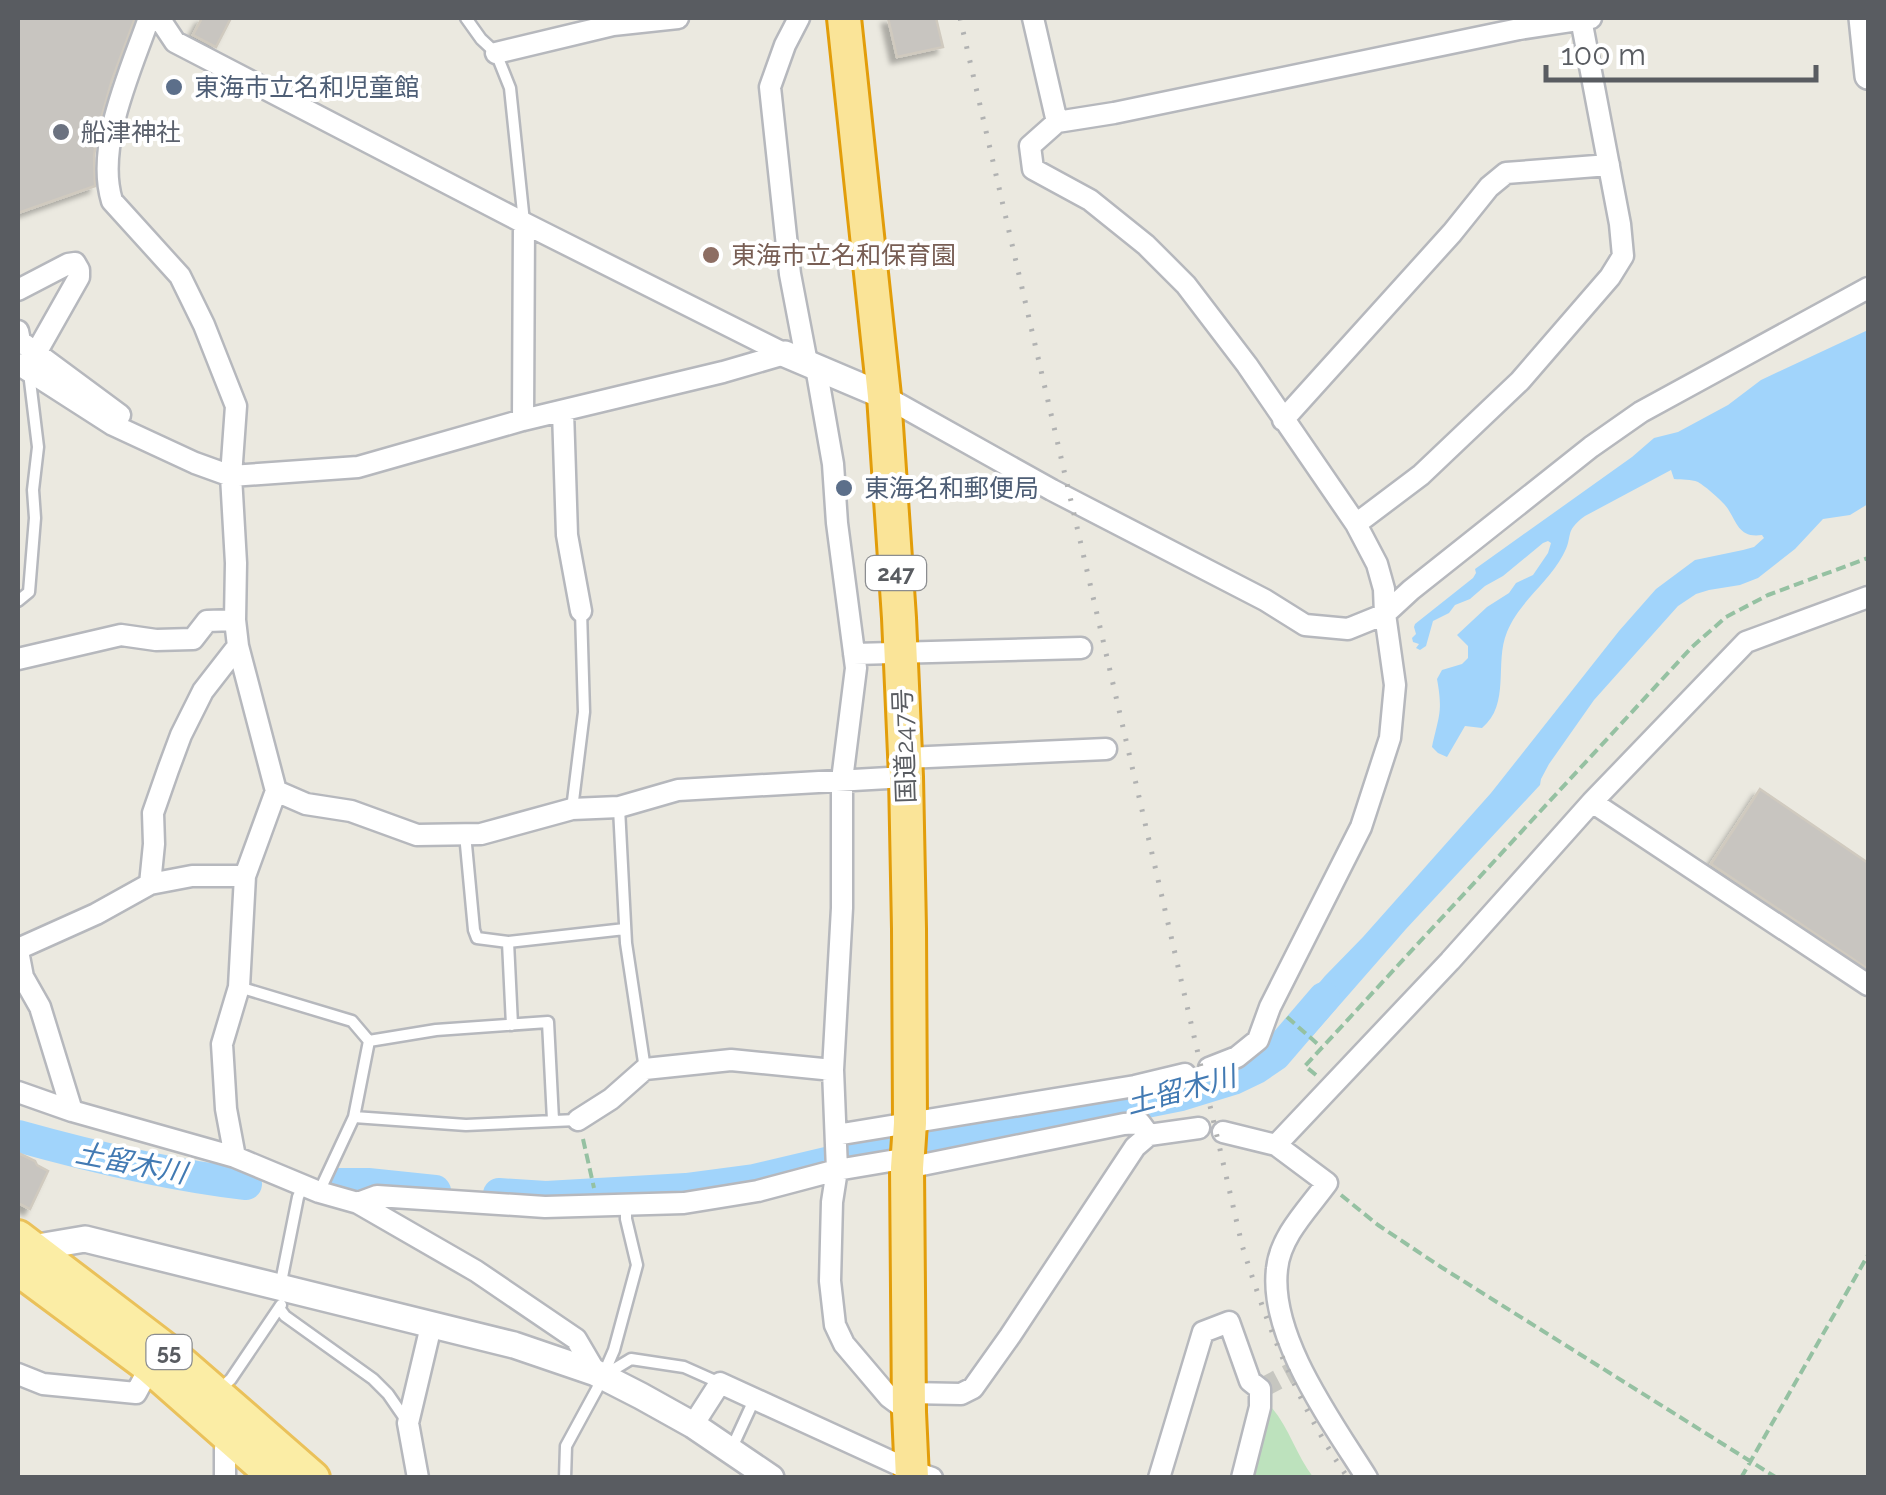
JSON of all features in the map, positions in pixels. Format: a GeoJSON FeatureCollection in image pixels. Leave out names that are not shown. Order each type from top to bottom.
{"type":"FeatureCollection","features":[{"type":"Feature","properties":{"kind":"highway","name":"国道247号"},"geometry":{"type":"LineString","coordinates":[[844,18],[884,396],[906,768],[909,1402],[919,1475]]}},
{"type":"Feature","properties":{"kind":"main road","name":"55"},"geometry":{"type":"LineString","coordinates":[[22,1252],[276,1478]]}},
{"type":"Feature","properties":{"kind":"main road","name":"55"},"geometry":{"type":"LineString","coordinates":[[22,1252],[166,1349],[313,1478]]}},
{"type":"Feature","properties":{"kind":"street"},"geometry":{"type":"LineString","coordinates":[[150,18],[120,105],[107,161],[108,188],[112,202],[180,276],[236,406],[231,476],[235,620],[238,646],[276,791],[245,876],[239,986],[222,1044],[226,1109],[235,1157]]}},
{"type":"Feature","properties":{"kind":"street"},"geometry":{"type":"LineString","coordinates":[[158,18],[176,42],[524,224],[803,362],[884,396],[1305,624],[1348,629],[1385,614],[1591,446],[1642,412],[1868,288]]}},
{"type":"Feature","properties":{"kind":"street"},"geometry":{"type":"LineString","coordinates":[[496,54],[613,21],[678,18]]}},
{"type":"Feature","properties":{"kind":"street"},"geometry":{"type":"LineString","coordinates":[[799,18],[770,87],[803,362],[833,464],[856,668],[842,780],[842,908],[833,1070],[838,1170],[832,1202],[830,1280],[835,1325],[844,1344],[889,1397],[909,1402],[961,1394],[972,1388],[1135,1147],[1148,1135],[1199,1128]]}},
{"type":"Feature","properties":{"kind":"street"},"geometry":{"type":"LineString","coordinates":[[833,18],[844,18]]}},
{"type":"Feature","properties":{"kind":"street"},"geometry":{"type":"LineString","coordinates":[[1033,18],[1057,122]]}},
{"type":"Feature","properties":{"kind":"street"},"geometry":{"type":"LineString","coordinates":[[1209,1068],[1237,1057],[1258,1040],[1270,1007],[1361,828],[1390,738],[1395,685],[1384,589],[1377,564],[1356,524],[1186,285],[1146,244],[1090,200],[1033,169],[1030,146],[1057,122],[1114,113],[1518,23],[1586,18],[1623,256],[1610,277],[1520,381],[1421,475],[1356,524]]}},
{"type":"Feature","properties":{"kind":"street"},"geometry":{"type":"LineString","coordinates":[[1862,18],[1868,76]]}},
{"type":"Feature","properties":{"kind":"street"},"geometry":{"type":"LineString","coordinates":[[1283,420],[1506,173],[1608,165]]}},
{"type":"Feature","properties":{"kind":"street"},"geometry":{"type":"LineString","coordinates":[[523,420],[524,224]]}},
{"type":"Feature","properties":{"kind":"street"},"geometry":{"type":"LineString","coordinates":[[18,290],[68,264],[75,263],[79,270],[79,278],[29,364]]}},
{"type":"Feature","properties":{"kind":"street"},"geometry":{"type":"LineString","coordinates":[[18,331],[29,364],[112,425],[231,476],[358,467],[523,420],[724,372],[803,362]]}},
{"type":"Feature","properties":{"kind":"street"},"geometry":{"type":"LineString","coordinates":[[563,411],[567,535],[581,611]]}},
{"type":"Feature","properties":{"kind":"street"},"geometry":{"type":"LineString","coordinates":[[1276,1145],[1592,802],[1746,642],[1868,596]]}},
{"type":"Feature","properties":{"kind":"street"},"geometry":{"type":"LineString","coordinates":[[18,660],[121,635],[156,640],[192,639],[207,620],[235,620]]}},
{"type":"Feature","properties":{"kind":"street"},"geometry":{"type":"LineString","coordinates":[[150,884],[153,813],[168,770],[203,691],[238,646]]}},
{"type":"Feature","properties":{"kind":"street"},"geometry":{"type":"LineString","coordinates":[[854,654],[1081,648]]}},
{"type":"Feature","properties":{"kind":"street"},"geometry":{"type":"LineString","coordinates":[[276,791],[306,804],[351,812],[418,835],[481,834],[572,809],[619,807],[678,790],[842,780],[906,768],[1106,749]]}},
{"type":"Feature","properties":{"kind":"street"},"geometry":{"type":"LineString","coordinates":[[1592,802],[1868,984]]}},
{"type":"Feature","properties":{"kind":"street"},"geometry":{"type":"LineString","coordinates":[[72,1111],[40,1007],[20,978],[18,950],[150,884],[192,876],[245,876]]}},
{"type":"Feature","properties":{"kind":"street"},"geometry":{"type":"LineString","coordinates":[[578,1120],[646,1069],[731,1060],[833,1070]]}},
{"type":"Feature","properties":{"kind":"street"},"geometry":{"type":"LineString","coordinates":[[358,1202],[376,1196],[545,1207],[684,1204],[758,1191],[838,1170],[909,1145],[1185,1074]]}},
{"type":"Feature","properties":{"kind":"street"},"geometry":{"type":"LineString","coordinates":[[18,1092],[235,1157],[311,1189],[358,1202],[476,1272],[576,1338],[599,1375]]}},
{"type":"Feature","properties":{"kind":"street"},"geometry":{"type":"LineString","coordinates":[[836,1138],[909,1145],[1124,1124],[1140,1124],[1148,1135]]}},
{"type":"Feature","properties":{"kind":"street"},"geometry":{"type":"LineString","coordinates":[[1224,1132],[1276,1145],[1327,1183],[1290,1232],[1277,1266],[1278,1303],[1300,1368],[1368,1478]]}},
{"type":"Feature","properties":{"kind":"street"},"geometry":{"type":"LineString","coordinates":[[22,1252],[85,1239],[281,1295],[514,1344],[599,1375],[694,1426],[735,1458],[771,1478]]}},
{"type":"Feature","properties":{"kind":"street"},"geometry":{"type":"LineString","coordinates":[[1159,1478],[1203,1332],[1228,1322],[1250,1381],[1260,1389],[1260,1407],[1242,1478]]}},
{"type":"Feature","properties":{"kind":"street"},"geometry":{"type":"LineString","coordinates":[[418,1478],[408,1424],[431,1326]]}},
{"type":"Feature","properties":{"kind":"street"},"geometry":{"type":"LineString","coordinates":[[18,1374],[44,1384],[136,1394],[150,1367]]}},
{"type":"Feature","properties":{"kind":"street"},"geometry":{"type":"LineString","coordinates":[[694,1426],[720,1383],[919,1475]]}},
{"type":"Feature","properties":{"kind":"street"},"geometry":{"type":"LineString","coordinates":[[225,1478],[224,1449],[229,1435]]}},
{"type":"Feature","properties":{"kind":"lane"},"geometry":{"type":"LineString","coordinates":[[466,18],[496,54],[510,88],[524,224]]}},
{"type":"Feature","properties":{"kind":"lane"},"geometry":{"type":"LineString","coordinates":[[18,601],[29,592],[35,518],[33,490],[38,446],[29,364]]}},
{"type":"Feature","properties":{"kind":"lane"},"geometry":{"type":"LineString","coordinates":[[572,809],[584,712],[581,611]]}},
{"type":"Feature","properties":{"kind":"lane"},"geometry":{"type":"LineString","coordinates":[[619,807],[625,929],[646,1069]]}},
{"type":"Feature","properties":{"kind":"lane"},"geometry":{"type":"LineString","coordinates":[[465,834],[477,938],[508,942],[625,929]]}},
{"type":"Feature","properties":{"kind":"lane"},"geometry":{"type":"LineString","coordinates":[[508,942],[512,1025]]}},
{"type":"Feature","properties":{"kind":"lane"},"geometry":{"type":"LineString","coordinates":[[239,986],[352,1021],[369,1041]]}},
{"type":"Feature","properties":{"kind":"lane"},"geometry":{"type":"LineString","coordinates":[[369,1041],[436,1030],[548,1022],[553,1120]]}},
{"type":"Feature","properties":{"kind":"lane"},"geometry":{"type":"LineString","coordinates":[[369,1041],[354,1117],[311,1189],[298,1197],[281,1295],[285,1316],[373,1380],[388,1394],[408,1424]]}},
{"type":"Feature","properties":{"kind":"lane"},"geometry":{"type":"LineString","coordinates":[[354,1117],[466,1126],[578,1120]]}},
{"type":"Feature","properties":{"kind":"lane"},"geometry":{"type":"LineString","coordinates":[[565,1478],[566,1446],[614,1350],[637,1265],[626,1206]]}},
{"type":"Feature","properties":{"kind":"lane"},"geometry":{"type":"LineString","coordinates":[[217,1392],[230,1379],[281,1295]]}},
{"type":"Feature","properties":{"kind":"lane"},"geometry":{"type":"LineString","coordinates":[[599,1375],[631,1358],[684,1367],[720,1383]]}},
{"type":"Feature","properties":{"kind":"lane"},"geometry":{"type":"LineString","coordinates":[[735,1458],[736,1439],[754,1398]]}},
{"type":"Feature","properties":{"kind":"path"},"geometry":{"type":"LineString","coordinates":[[1304,1066],[1692,647],[1726,617],[1768,594],[1868,558]]}},
{"type":"Feature","properties":{"kind":"path"},"geometry":{"type":"LineString","coordinates":[[1270,1007],[1322,1048]]}},
{"type":"Feature","properties":{"kind":"path"},"geometry":{"type":"LineString","coordinates":[[578,1120],[594,1184]]}},
{"type":"Feature","properties":{"kind":"path"},"geometry":{"type":"LineString","coordinates":[[1327,1183],[1378,1225],[1441,1267],[1778,1478]]}},
{"type":"Feature","properties":{"kind":"path"},"geometry":{"type":"LineString","coordinates":[[1741,1478],[1868,1256]]}},
{"type":"Feature","properties":{"kind":"green space"},"geometry":{"type":"Polygon","coordinates":[[[1272,1408],[1283,1424],[1313,1477],[1250,1478],[1272,1408]]]}},
{"type":"Feature","properties":{"kind":"water"},"geometry":{"type":"Polygon","coordinates":[[[1868,330],[1868,504],[1850,515],[1823,519],[1795,549],[1758,578],[1696,594],[1678,606],[1594,700],[1549,764],[1540,785],[1309,1040],[1286,1022],[1491,793],[1656,589],[1695,560],[1754,547],[1764,538],[1744,532],[1714,494],[1698,482],[1674,479],[1671,470],[1585,516],[1571,530],[1557,565],[1507,632],[1499,695],[1491,718],[1482,728],[1465,726],[1447,757],[1432,747],[1440,707],[1437,679],[1442,670],[1468,658],[1468,646],[1457,635],[1516,583],[1533,575],[1551,543],[1543,543],[1503,576],[1433,621],[1426,646],[1420,650],[1412,638],[1416,634],[1415,624],[1473,578],[1475,569],[1654,438],[1678,432],[1728,405],[1761,380],[1868,330]]]}},
{"type":"Feature","properties":{"kind":"building","name":"船津神社"},"geometry":{"type":"Polygon","coordinates":[[[18,18],[135,18],[98,129],[95,186],[18,213],[18,18]]]}},
{"type":"Feature","properties":{"kind":"building"},"geometry":{"type":"Polygon","coordinates":[[[202,18],[231,18],[216,47],[193,35],[202,18]]]}},
{"type":"Feature","properties":{"kind":"building"},"geometry":{"type":"Polygon","coordinates":[[[888,18],[936,18],[943,47],[897,57],[888,18]]]}},
{"type":"Feature","properties":{"kind":"building"},"geometry":{"type":"Polygon","coordinates":[[[1760,789],[1868,863],[1868,969],[1711,864],[1760,789]]]}},
{"type":"Feature","properties":{"kind":"building"},"geometry":{"type":"Polygon","coordinates":[[[18,1153],[48,1171],[30,1209],[18,1203],[18,1153]]]}},
{"type":"Feature","properties":{"kind":"waterway","name":"土留木川"},"geometry":{"type":"LineString","coordinates":[[499,1194],[546,1197],[686,1189],[754,1180],[898,1146],[947,1142],[1181,1095],[1256,1068],[1275,1055],[1324,998]]}},
{"type":"Feature","properties":{"kind":"waterway","name":"土留木川"},"geometry":{"type":"LineString","coordinates":[[18,1136],[131,1164],[246,1184]]}},
{"type":"Feature","properties":{"kind":"waterway","name":"土留木川"},"geometry":{"type":"LineString","coordinates":[[334,1184],[435,1191]]}},
{"type":"Feature","properties":{"kind":"tunnel"},"geometry":{"type":"LineString","coordinates":[[1260,1389],[1300,1368]]}},
{"type":"Feature","properties":{"kind":"railway"},"geometry":{"type":"LineString","coordinates":[[960,18],[1242,1245],[1286,1366],[1314,1423],[1348,1478]]}},
{"type":"Feature","properties":{"kind":"place","name":"東海市立名和児童館"},"geometry":{"type":"Point","coordinates":[174,87]}},
{"type":"Feature","properties":{"kind":"place","name":"船津神社"},"geometry":{"type":"Point","coordinates":[61,132]}},
{"type":"Feature","properties":{"kind":"place","name":"東海市立名和保育園"},"geometry":{"type":"Point","coordinates":[711,255]}},
{"type":"Feature","properties":{"kind":"place","name":"東海名和郵便局"},"geometry":{"type":"Point","coordinates":[844,488]}}]}
